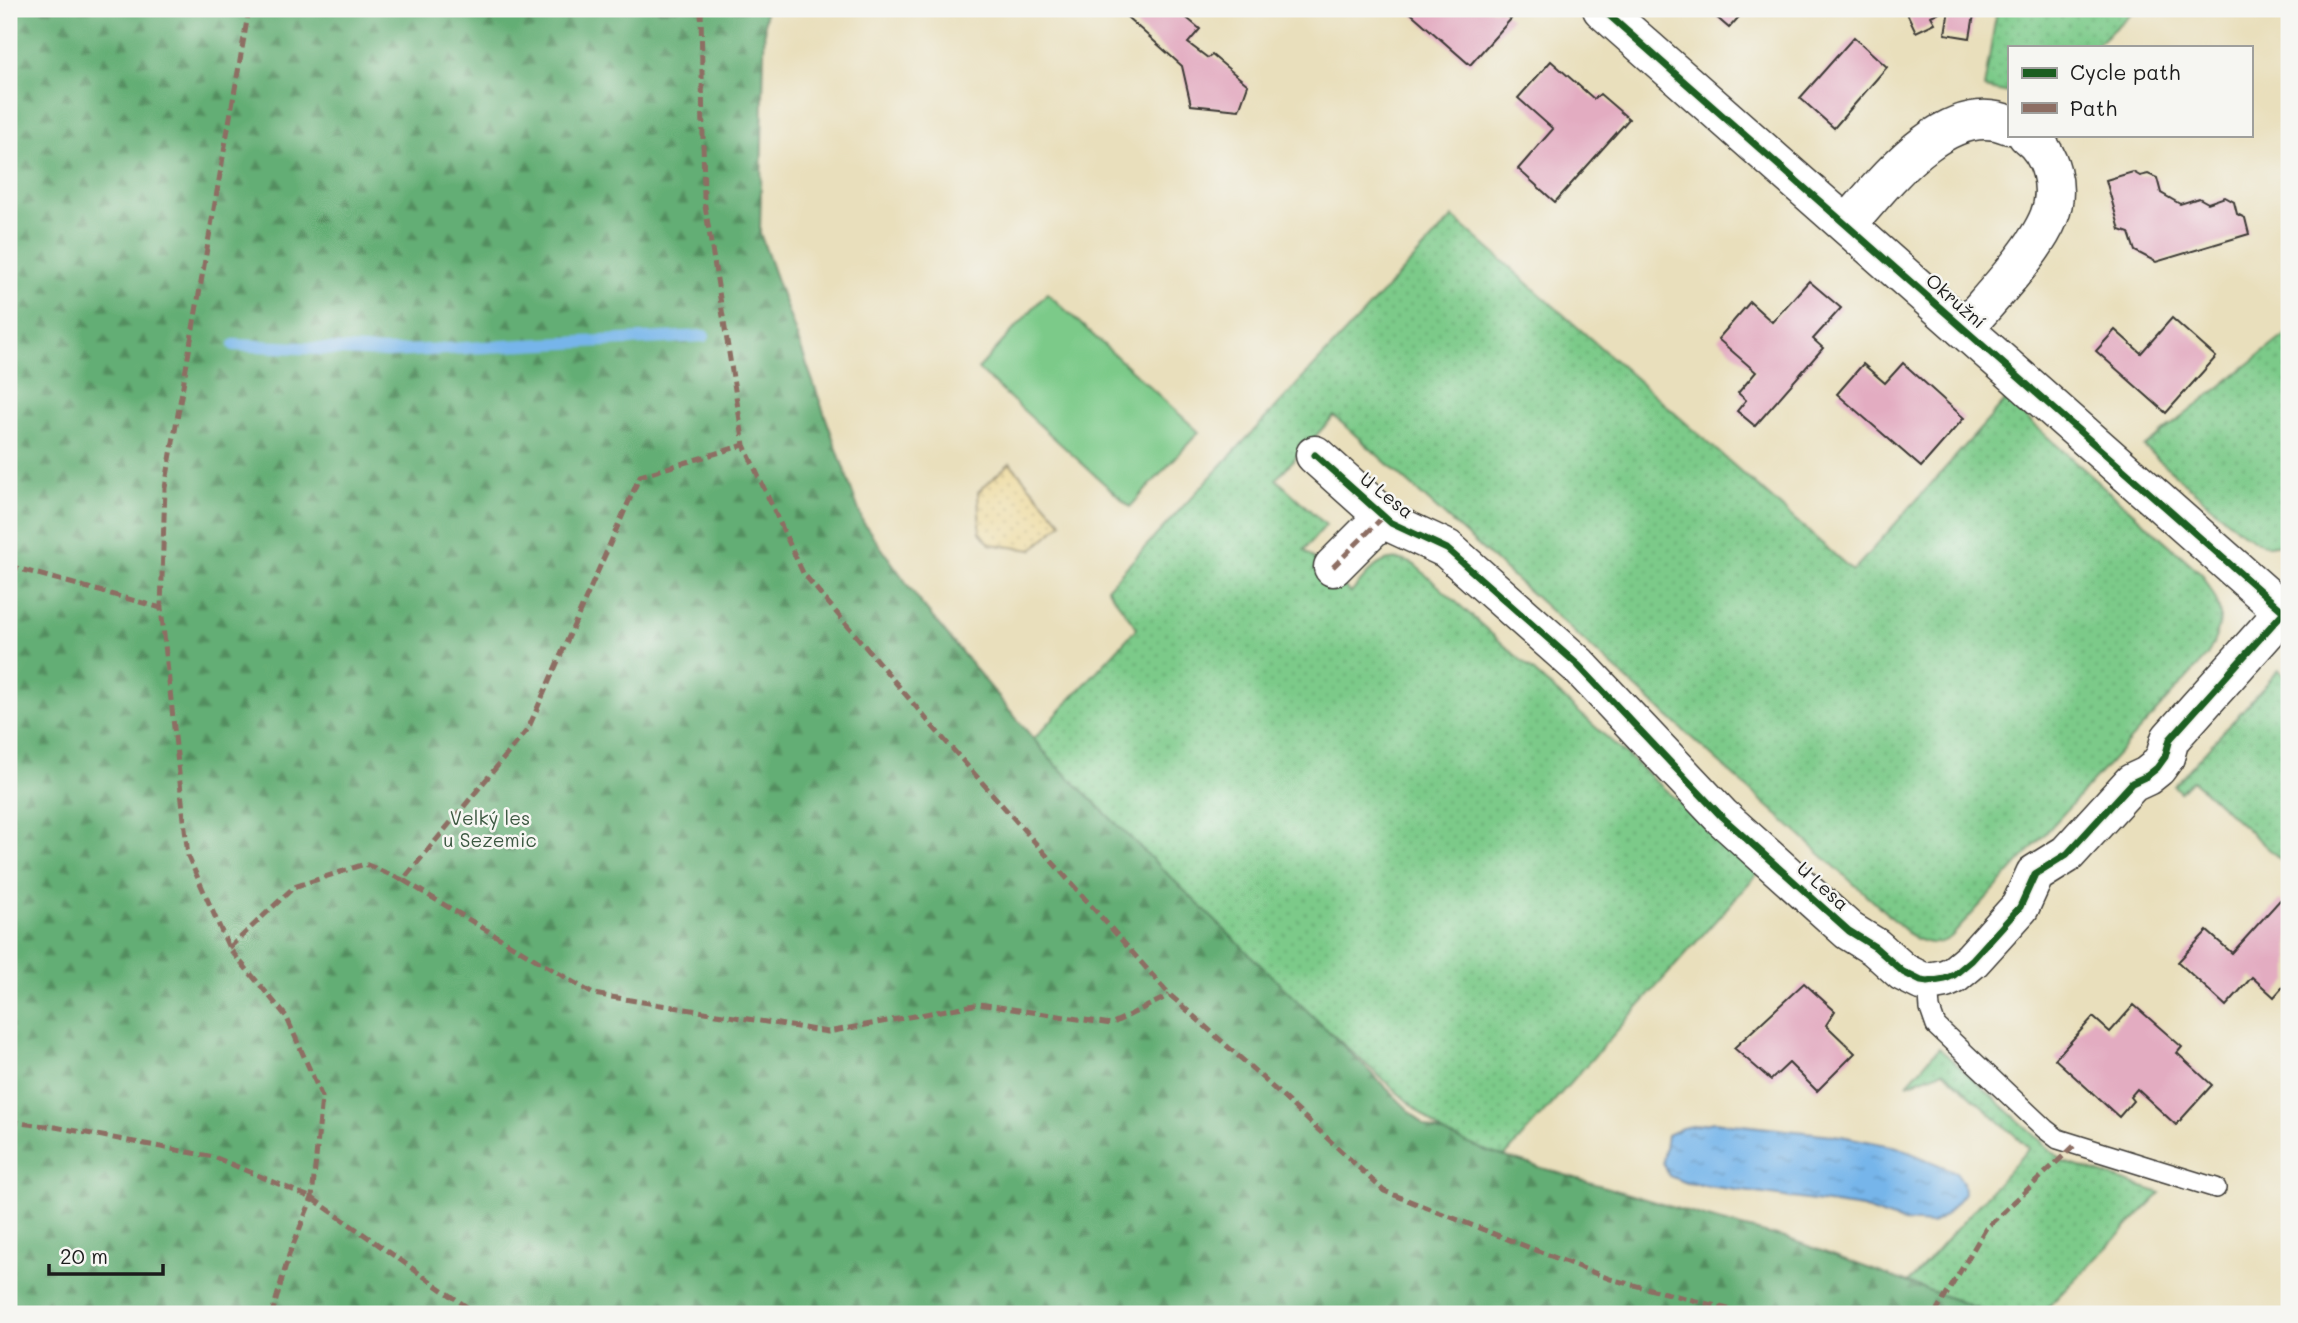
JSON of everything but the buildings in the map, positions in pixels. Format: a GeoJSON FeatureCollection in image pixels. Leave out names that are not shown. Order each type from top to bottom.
{"type":"FeatureCollection","features":[{"type":"Feature","properties":{"kind":"street","name":"Okružní"},"geometry":{"type":"LineString","coordinates":[[1602,9],[1964,329],[2287,609]]}},
{"type":"Feature","properties":{"kind":"street"},"geometry":{"type":"LineString","coordinates":[[1847,225],[1909,159],[1947,130],[1975,120],[1990,120],[2008,125]]}},
{"type":"Feature","properties":{"kind":"street","name":"Okružní"},"geometry":{"type":"LineString","coordinates":[[1964,329],[2039,235],[2052,208],[2051,170],[2039,147],[2027,136]]}},
{"type":"Feature","properties":{"kind":"street","name":"U Lesa"},"geometry":{"type":"LineString","coordinates":[[1315,454],[1400,529],[1447,549],[1578,664],[1722,817],[1849,930],[1875,947],[1912,978],[1928,982]]}},
{"type":"Feature","properties":{"kind":"street"},"geometry":{"type":"LineString","coordinates":[[1334,567],[1384,517]]}},
{"type":"Feature","properties":{"kind":"street"},"geometry":{"type":"LineString","coordinates":[[1928,982],[1954,975],[1972,960],[2020,907],[2035,874],[2067,854],[2132,783],[2157,768],[2165,757],[2170,739],[2287,609]]}},
{"type":"Feature","properties":{"kind":"lane"},"geometry":{"type":"LineString","coordinates":[[1928,982],[1930,1009],[1937,1026],[2058,1139],[2216,1188]]}},
{"type":"Feature","properties":{"kind":"green space","name":"Velký les u Sezemic"},"geometry":{"type":"Polygon","coordinates":[[[9,9],[765,9],[760,233],[863,522],[923,606],[1051,760],[1425,1126],[1489,1152],[1718,1221],[1789,1239],[1993,1314],[9,1314],[9,9]]]}},
{"type":"Feature","properties":{"kind":"green space"},"geometry":{"type":"Polygon","coordinates":[[[1997,9],[2136,9],[2095,46],[2008,46],[2008,93],[1984,88],[1997,9]]]}},
{"type":"Feature","properties":{"kind":"green space"},"geometry":{"type":"Polygon","coordinates":[[[1453,217],[1853,571],[2006,400],[2202,574],[2220,614],[2218,632],[2207,656],[1951,937],[1942,942],[1928,943],[1914,938],[1334,416],[1276,479],[1326,525],[1304,550],[1351,593],[1371,570],[1386,561],[1404,561],[1415,565],[1758,873],[1489,1174],[1019,755],[1137,628],[1107,588],[1453,217]]]}},
{"type":"Feature","properties":{"kind":"green space"},"geometry":{"type":"Polygon","coordinates":[[[1047,293],[1199,432],[1130,507],[978,369],[1047,293]]]}},
{"type":"Feature","properties":{"kind":"green space"},"geometry":{"type":"Polygon","coordinates":[[[2289,332],[2289,545],[2264,545],[2241,532],[2144,447],[2289,332]]]}},
{"type":"Feature","properties":{"kind":"green space"},"geometry":{"type":"Polygon","coordinates":[[[2279,670],[2289,679],[2289,867],[2192,780],[2180,792],[2174,786],[2279,670]]]}},
{"type":"Feature","properties":{"kind":"green space"},"geometry":{"type":"Polygon","coordinates":[[[1939,1048],[2064,1162],[2161,1193],[2041,1314],[1993,1314],[1908,1283],[2029,1148],[1943,1071],[1907,1084],[1939,1048]]]}},
{"type":"Feature","properties":{"kind":"sand"},"geometry":{"type":"Polygon","coordinates":[[[1010,463],[1062,523],[1032,550],[990,544],[980,532],[978,492],[1010,463]]]}},
{"type":"Feature","properties":{"kind":"water"},"geometry":{"type":"Polygon","coordinates":[[[1714,1122],[1841,1136],[1897,1147],[1956,1172],[1963,1182],[1964,1193],[1946,1215],[1931,1224],[1902,1222],[1862,1208],[1687,1183],[1669,1176],[1663,1162],[1667,1135],[1682,1128],[1714,1122]]]}},
{"type":"Feature","properties":{"kind":"waterway"},"geometry":{"type":"LineString","coordinates":[[234,345],[387,352],[704,336]]}},
{"type":"Feature","properties":{"kind":"marked path"},"geometry":{"type":"LineString","coordinates":[[249,9],[165,488],[161,608],[188,856],[229,948],[286,1016],[322,1097],[312,1198],[289,1255],[272,1314]]}},
{"type":"Feature","properties":{"kind":"marked path"},"geometry":{"type":"LineString","coordinates":[[701,9],[704,200],[744,445],[803,573],[933,727],[1170,995],[1384,1191],[1610,1279],[1736,1311],[1772,1314]]}},
{"type":"Feature","properties":{"kind":"marked path"},"geometry":{"type":"LineString","coordinates":[[229,948],[294,887],[365,864],[403,880],[528,729],[640,476],[744,445]]}},
{"type":"Feature","properties":{"kind":"marked path"},"geometry":{"type":"LineString","coordinates":[[1333,567],[1383,517]]}},
{"type":"Feature","properties":{"kind":"marked path"},"geometry":{"type":"LineString","coordinates":[[9,566],[161,608]]}},
{"type":"Feature","properties":{"kind":"marked path"},"geometry":{"type":"LineString","coordinates":[[403,880],[593,994],[828,1032],[979,1004],[1111,1024],[1170,995]]}},
{"type":"Feature","properties":{"kind":"marked path"},"geometry":{"type":"LineString","coordinates":[[9,1122],[55,1127],[214,1157],[312,1198],[477,1314]]}},
{"type":"Feature","properties":{"kind":"marked path"},"geometry":{"type":"LineString","coordinates":[[1935,1314],[1986,1228],[2074,1146]]}},
{"type":"Feature","properties":{"kind":"cycle path"},"geometry":{"type":"LineString","coordinates":[[1602,9],[2284,612]]}},
{"type":"Feature","properties":{"kind":"cycle path"},"geometry":{"type":"LineString","coordinates":[[1315,455],[1391,523],[1447,549],[1578,665],[1722,817],[1849,931],[1875,947],[1903,972],[1921,981],[1945,979],[1972,960],[2020,907],[2035,874],[2067,854],[2132,783],[2157,768],[2165,757],[2170,739],[2289,606]]}}]}
